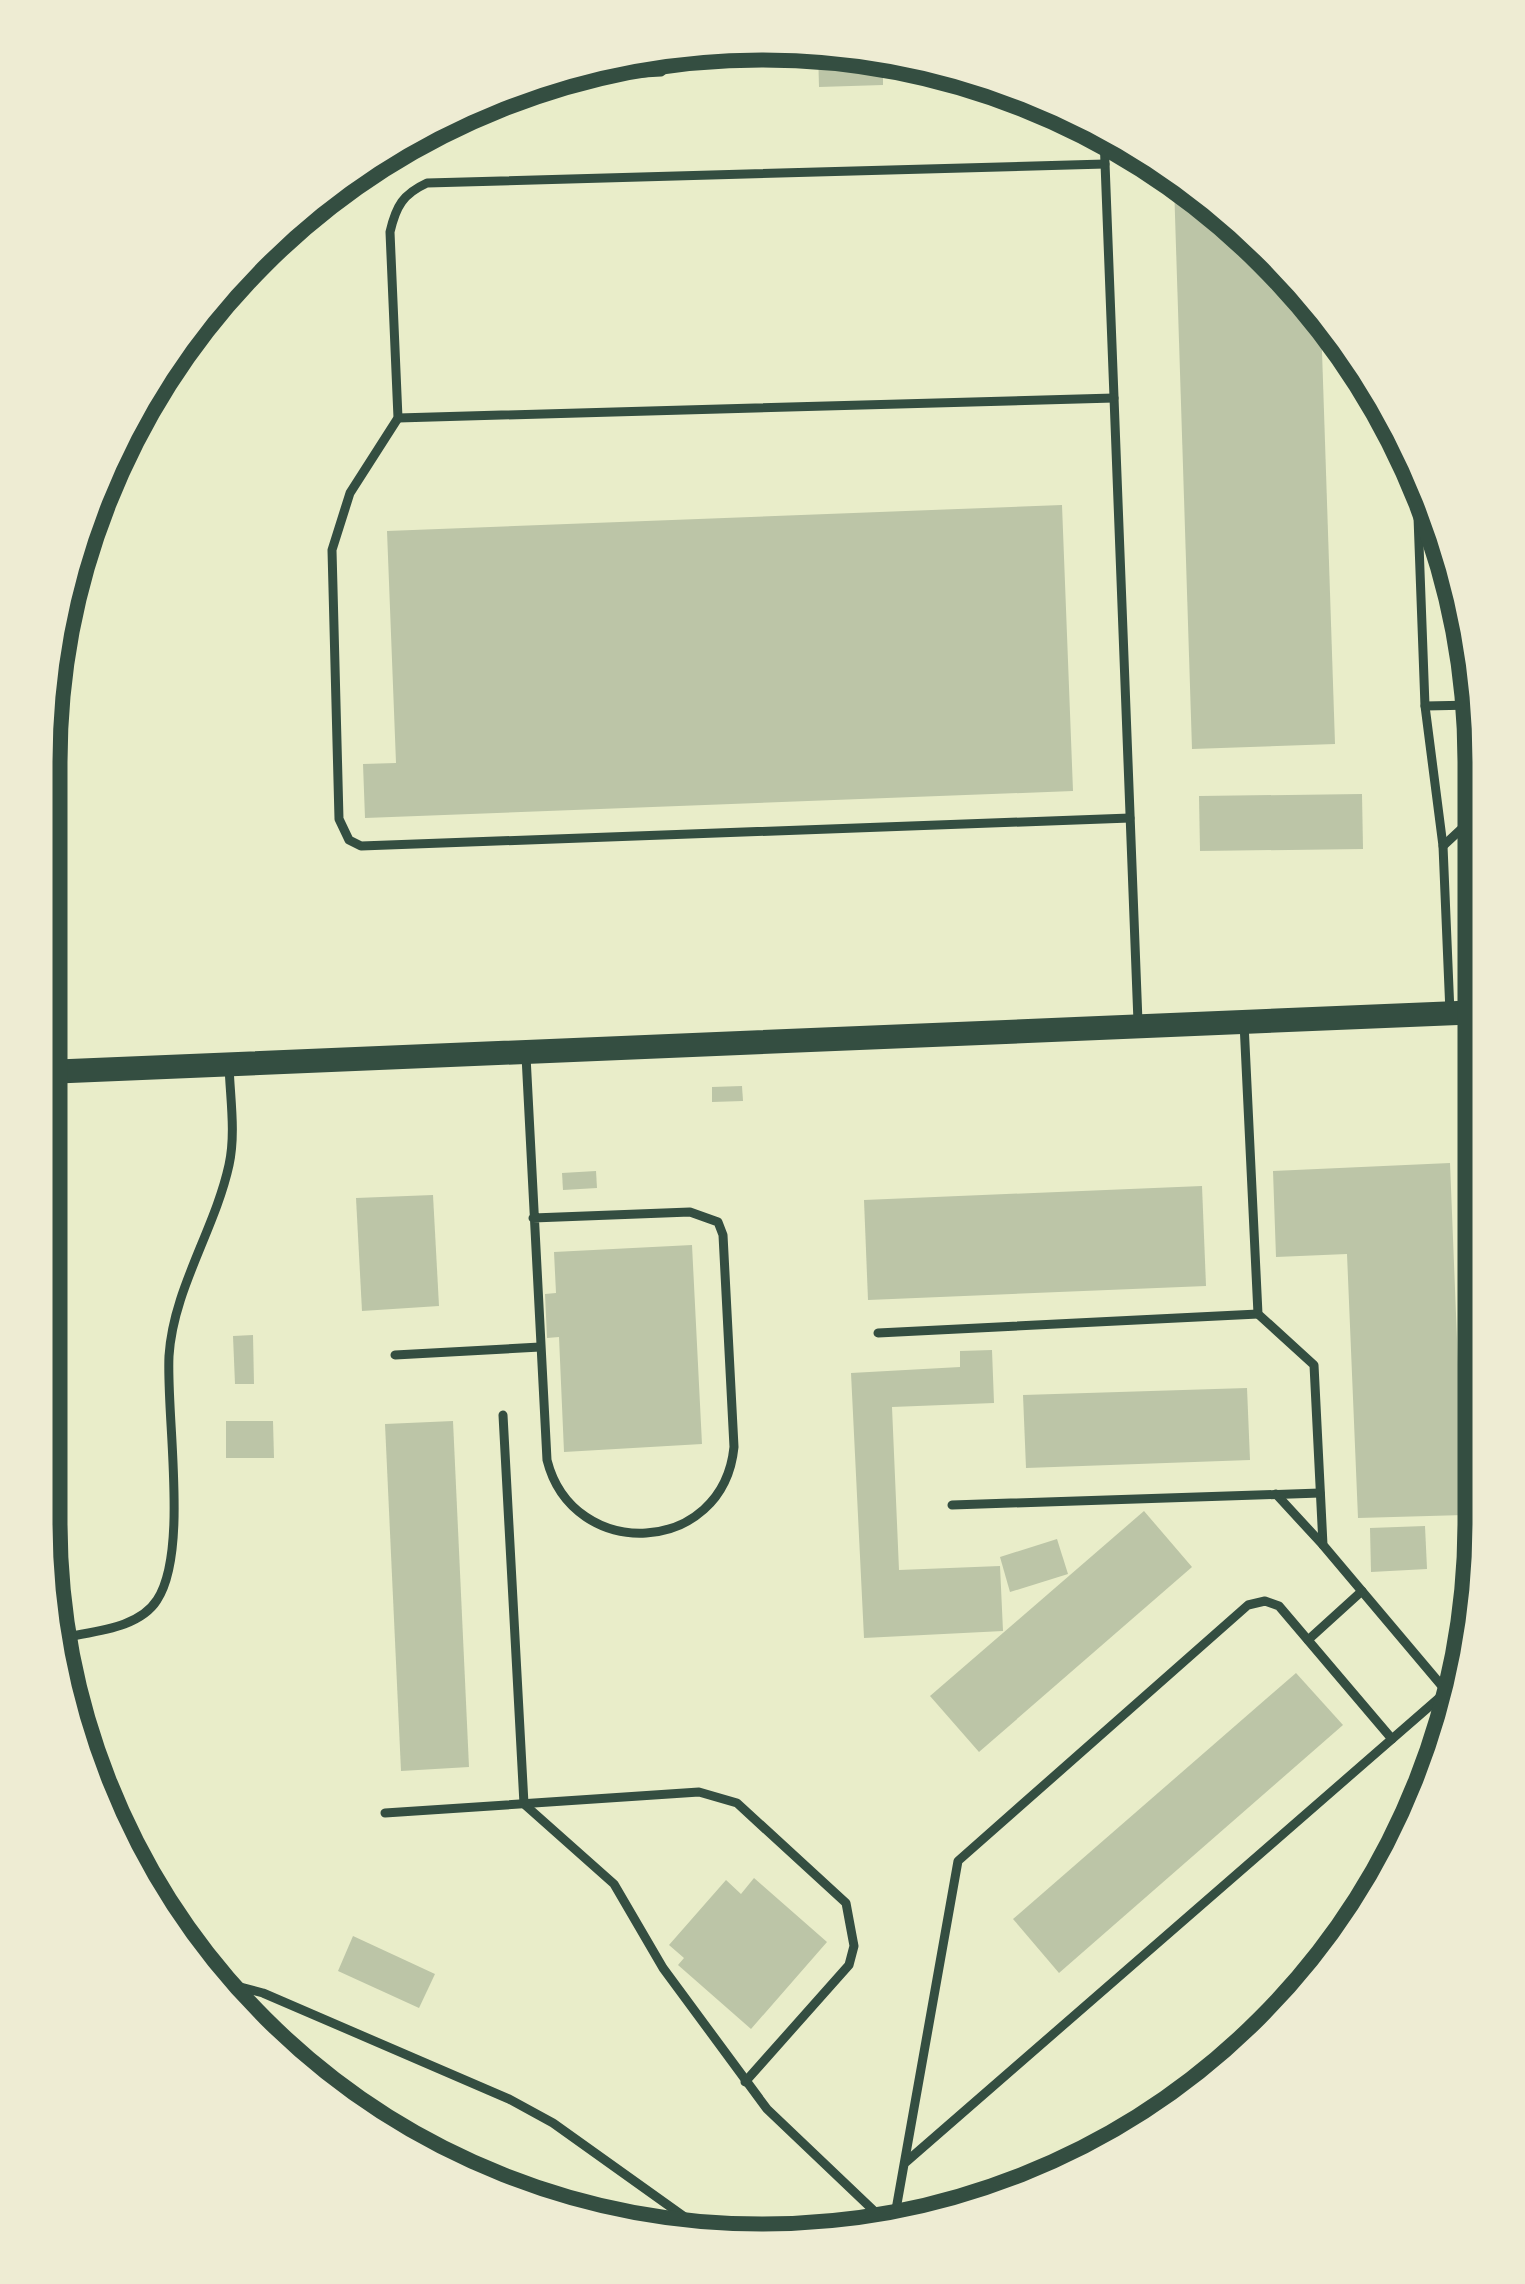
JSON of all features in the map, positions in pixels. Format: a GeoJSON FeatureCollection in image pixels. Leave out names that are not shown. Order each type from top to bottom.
{"type":"FeatureCollection","features":[{"type":"Feature","properties":{"kind":"main road"},"geometry":{"type":"LineString","coordinates":[[60,1071],[1465,1013]]}},
{"type":"Feature","properties":{"kind":"lane"},"geometry":{"type":"LineString","coordinates":[[620,74],[661,72],[668,66]]}},
{"type":"Feature","properties":{"kind":"lane"},"geometry":{"type":"LineString","coordinates":[[1104,149],[1138,1028]]}},
{"type":"Feature","properties":{"kind":"lane"},"geometry":{"type":"LineString","coordinates":[[1105,164],[427,183],[406,192],[390,232],[398,418],[350,493],[332,550],[339,819],[349,839],[361,846],[1130,818]]}},
{"type":"Feature","properties":{"kind":"lane"},"geometry":{"type":"LineString","coordinates":[[398,418],[1114,398]]}},
{"type":"Feature","properties":{"kind":"lane"},"geometry":{"type":"LineString","coordinates":[[1418,509],[1424,706],[1443,846],[1450,1013]]}},
{"type":"Feature","properties":{"kind":"lane"},"geometry":{"type":"LineString","coordinates":[[1424,706],[1462,705]]}},
{"type":"Feature","properties":{"kind":"lane"},"geometry":{"type":"LineString","coordinates":[[1443,846],[1465,826]]}},
{"type":"Feature","properties":{"kind":"lane"},"geometry":{"type":"LineString","coordinates":[[1244,1023],[1258,1314],[1314,1365],[1323,1545]]}},
{"type":"Feature","properties":{"kind":"lane"},"geometry":{"type":"LineString","coordinates":[[526,1051],[533,1218],[547,1460],[553,1485],[569,1507],[591,1522],[624,1532],[670,1528],[708,1509],[732,1471],[734,1448],[723,1235],[718,1222],[690,1212],[533,1218]]}},
{"type":"Feature","properties":{"kind":"lane"},"geometry":{"type":"LineString","coordinates":[[70,1636],[136,1621],[157,1602],[168,1576],[172,1542],[169,1354],[174,1323],[229,1167],[230,1065]]}},
{"type":"Feature","properties":{"kind":"lane"},"geometry":{"type":"LineString","coordinates":[[878,1333],[1258,1314]]}},
{"type":"Feature","properties":{"kind":"lane"},"geometry":{"type":"LineString","coordinates":[[395,1355],[540,1347]]}},
{"type":"Feature","properties":{"kind":"lane"},"geometry":{"type":"LineString","coordinates":[[503,1415],[524,1804],[614,1883],[663,1968],[745,2082],[877,2215]]}},
{"type":"Feature","properties":{"kind":"lane"},"geometry":{"type":"LineString","coordinates":[[952,1505],[1320,1493]]}},
{"type":"Feature","properties":{"kind":"lane"},"geometry":{"type":"LineString","coordinates":[[1276,1494],[1444,1689]]}},
{"type":"Feature","properties":{"kind":"lane"},"geometry":{"type":"LineString","coordinates":[[1308,1640],[1362,1591]]}},
{"type":"Feature","properties":{"kind":"lane"},"geometry":{"type":"LineString","coordinates":[[897,2212],[958,1861],[1248,1605],[1265,1601],[1279,1606],[1393,1739]]}},
{"type":"Feature","properties":{"kind":"lane"},"geometry":{"type":"LineString","coordinates":[[906,2162],[1443,1696]]}},
{"type":"Feature","properties":{"kind":"lane"},"geometry":{"type":"LineString","coordinates":[[385,1813],[699,1792],[736,1803],[846,1903],[854,1946],[849,1965],[745,2082]]}},
{"type":"Feature","properties":{"kind":"lane"},"geometry":{"type":"LineString","coordinates":[[234,1985],[263,1993],[509,2099],[553,2123],[688,2219]]}},
{"type":"Feature","properties":{"kind":"building"},"geometry":{"type":"Polygon","coordinates":[[[818,63],[883,70],[883,85],[819,87],[818,63]]]}},
{"type":"Feature","properties":{"kind":"building"},"geometry":{"type":"Polygon","coordinates":[[[1174,194],[1259,266],[1322,337],[1335,744],[1192,749],[1174,194]]]}},
{"type":"Feature","properties":{"kind":"building"},"geometry":{"type":"Polygon","coordinates":[[[1062,505],[1073,791],[365,818],[363,764],[396,763],[387,531],[1062,505]]]}},
{"type":"Feature","properties":{"kind":"building"},"geometry":{"type":"Polygon","coordinates":[[[1362,794],[1363,849],[1200,851],[1199,796],[1362,794]]]}},
{"type":"Feature","properties":{"kind":"building"},"geometry":{"type":"Polygon","coordinates":[[[742,1086],[743,1101],[712,1102],[712,1087],[742,1086]]]}},
{"type":"Feature","properties":{"kind":"building"},"geometry":{"type":"Polygon","coordinates":[[[1450,1163],[1464,1515],[1358,1518],[1347,1254],[1276,1257],[1273,1171],[1450,1163]]]}},
{"type":"Feature","properties":{"kind":"building"},"geometry":{"type":"Polygon","coordinates":[[[596,1171],[597,1188],[563,1190],[562,1173],[596,1171]]]}},
{"type":"Feature","properties":{"kind":"building"},"geometry":{"type":"Polygon","coordinates":[[[1202,1186],[1206,1286],[868,1300],[864,1200],[1202,1186]]]}},
{"type":"Feature","properties":{"kind":"building"},"geometry":{"type":"Polygon","coordinates":[[[433,1195],[439,1306],[362,1311],[356,1198],[433,1195]]]}},
{"type":"Feature","properties":{"kind":"building"},"geometry":{"type":"Polygon","coordinates":[[[692,1245],[702,1444],[564,1452],[559,1337],[547,1338],[545,1294],[556,1293],[554,1252],[692,1245]]]}},
{"type":"Feature","properties":{"kind":"building"},"geometry":{"type":"Polygon","coordinates":[[[253,1335],[254,1384],[235,1384],[233,1336],[253,1335]]]}},
{"type":"Feature","properties":{"kind":"building"},"geometry":{"type":"Polygon","coordinates":[[[992,1350],[994,1403],[892,1407],[899,1570],[1000,1566],[1003,1631],[864,1638],[851,1373],[960,1367],[960,1351],[992,1350]]]}},
{"type":"Feature","properties":{"kind":"building"},"geometry":{"type":"Polygon","coordinates":[[[1247,1388],[1250,1460],[1026,1468],[1023,1395],[1247,1388]]]}},
{"type":"Feature","properties":{"kind":"building"},"geometry":{"type":"Polygon","coordinates":[[[226,1421],[273,1421],[274,1458],[226,1458],[226,1421]]]}},
{"type":"Feature","properties":{"kind":"building"},"geometry":{"type":"Polygon","coordinates":[[[453,1421],[469,1767],[401,1771],[385,1424],[453,1421]]]}},
{"type":"Feature","properties":{"kind":"building"},"geometry":{"type":"Polygon","coordinates":[[[1144,1511],[1192,1567],[979,1752],[930,1696],[1144,1511]]]}},
{"type":"Feature","properties":{"kind":"building"},"geometry":{"type":"Polygon","coordinates":[[[1425,1526],[1427,1569],[1371,1572],[1370,1528],[1425,1526]]]}},
{"type":"Feature","properties":{"kind":"building"},"geometry":{"type":"Polygon","coordinates":[[[1057,1539],[1068,1574],[1010,1592],[1000,1557],[1057,1539]]]}},
{"type":"Feature","properties":{"kind":"building"},"geometry":{"type":"Polygon","coordinates":[[[1296,1673],[1343,1725],[1059,1973],[1013,1919],[1296,1673]]]}},
{"type":"Feature","properties":{"kind":"building"},"geometry":{"type":"Polygon","coordinates":[[[754,1878],[827,1942],[751,2029],[678,1965],[684,1958],[669,1945],[726,1880],[741,1894],[754,1878]]]}},
{"type":"Feature","properties":{"kind":"building"},"geometry":{"type":"Polygon","coordinates":[[[353,1936],[435,1974],[419,2008],[338,1971],[353,1936]]]}}]}
